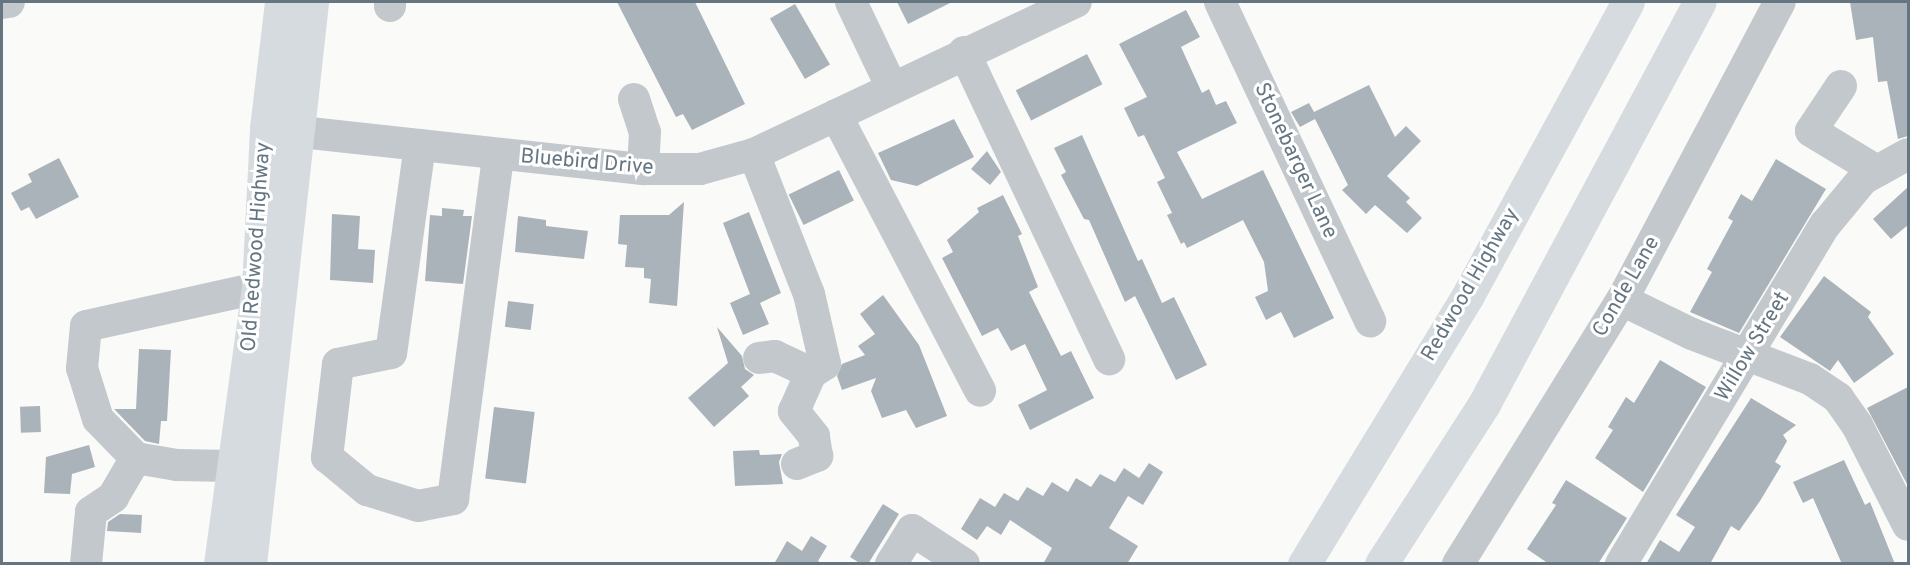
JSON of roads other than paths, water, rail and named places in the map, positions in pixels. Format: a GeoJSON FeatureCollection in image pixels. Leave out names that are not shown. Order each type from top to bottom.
{"type":"FeatureCollection","features":[{"type":"Feature","properties":{"kind":"main road","name":"Old Redwood Highway"},"geometry":{"type":"LineString","coordinates":[[250,564],[281,130],[281,2]]}},
{"type":"Feature","properties":{"kind":"main road","name":"Old Redwood Highway"},"geometry":{"type":"LineString","coordinates":[[220,564],[281,130],[312,2]]}},
{"type":"Feature","properties":{"kind":"main road","name":"Redwood Highway"},"geometry":{"type":"LineString","coordinates":[[1304,564],[1467,297],[1628,2]]}},
{"type":"Feature","properties":{"kind":"main road"},"geometry":{"type":"LineString","coordinates":[[1381,564],[1484,404],[1700,2]]}},
{"type":"Feature","properties":{"kind":"street"},"geometry":{"type":"LineString","coordinates":[[2,3],[9,2]]}},
{"type":"Feature","properties":{"kind":"street"},"geometry":{"type":"LineString","coordinates":[[851,2],[891,86]]}},
{"type":"Feature","properties":{"kind":"street","name":"Bluebird Drive"},"geometry":{"type":"LineString","coordinates":[[281,130],[643,169],[700,169],[754,154],[891,86],[1076,2]]}},
{"type":"Feature","properties":{"kind":"street","name":"Stonebarger Lane"},"geometry":{"type":"LineString","coordinates":[[1220,2],[1370,321]]}},
{"type":"Feature","properties":{"kind":"street","name":"Conde Lane"},"geometry":{"type":"LineString","coordinates":[[1458,564],[1622,300],[1780,2]]}},
{"type":"Feature","properties":{"kind":"street"},"geometry":{"type":"LineString","coordinates":[[964,52],[1109,359]]}},
{"type":"Feature","properties":{"kind":"street"},"geometry":{"type":"LineString","coordinates":[[1841,86],[1811,130],[1877,171]]}},
{"type":"Feature","properties":{"kind":"street"},"geometry":{"type":"LineString","coordinates":[[634,99],[645,132],[643,169]]}},
{"type":"Feature","properties":{"kind":"street"},"geometry":{"type":"LineString","coordinates":[[836,115],[980,391]]}},
{"type":"Feature","properties":{"kind":"street"},"geometry":{"type":"LineString","coordinates":[[420,146],[391,353],[338,364],[327,457],[367,490],[418,507],[453,499],[498,155]]}},
{"type":"Feature","properties":{"kind":"street"},"geometry":{"type":"LineString","coordinates":[[754,154],[809,294],[825,364],[811,373],[794,411],[814,436],[817,456],[797,464]]}},
{"type":"Feature","properties":{"kind":"street","name":"Willow Street"},"geometry":{"type":"LineString","coordinates":[[1621,564],[1749,356],[1825,225],[1863,178],[1908,154]]}},
{"type":"Feature","properties":{"kind":"street"},"geometry":{"type":"LineString","coordinates":[[234,466],[177,465],[136,458],[98,419],[82,368],[86,326],[258,288]]}},
{"type":"Feature","properties":{"kind":"street"},"geometry":{"type":"LineString","coordinates":[[1622,300],[1692,334],[1810,379],[1838,398],[1857,425],[1908,525]]}},
{"type":"Feature","properties":{"kind":"street"},"geometry":{"type":"LineString","coordinates":[[759,358],[775,356],[811,373]]}},
{"type":"Feature","properties":{"kind":"street"},"geometry":{"type":"LineString","coordinates":[[86,564],[91,512],[113,497],[136,458]]}},
{"type":"Feature","properties":{"kind":"street"},"geometry":{"type":"LineString","coordinates":[[891,564],[912,530],[964,564]]}}]}
